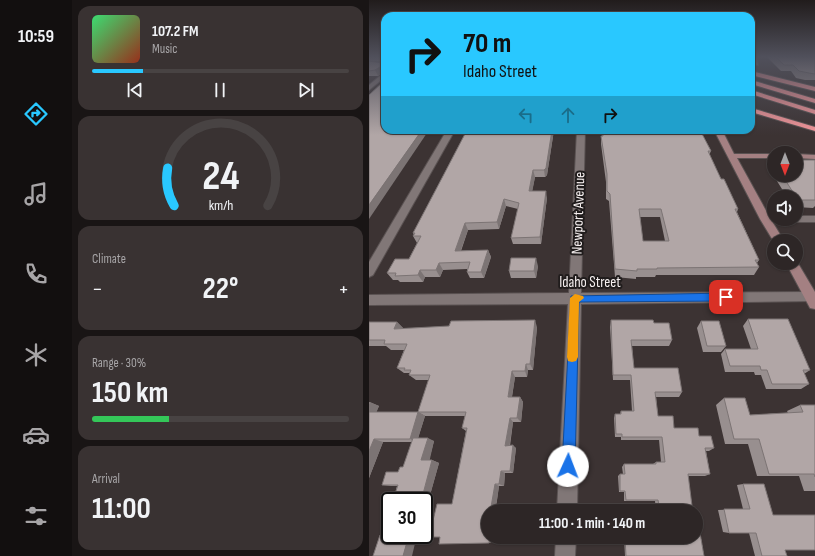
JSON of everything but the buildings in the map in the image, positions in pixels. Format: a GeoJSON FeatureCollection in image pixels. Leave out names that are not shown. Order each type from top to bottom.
{"type":"FeatureCollection","features":[{"type":"Feature","properties":{"kind":"highway"},"geometry":{"type":"LineString","coordinates":[[755,83],[815,101]]}},
{"type":"Feature","properties":{"kind":"highway"},"geometry":{"type":"LineString","coordinates":[[793,83],[815,88]]}},
{"type":"Feature","properties":{"kind":"highway"},"geometry":{"type":"LineString","coordinates":[[755,93],[815,112]]}},
{"type":"Feature","properties":{"kind":"highway"},"geometry":{"type":"LineString","coordinates":[[755,111],[815,129]]}},
{"type":"Feature","properties":{"kind":"main road"},"geometry":{"type":"LineString","coordinates":[[722,134],[732,156],[767,216]]}},
{"type":"Feature","properties":{"kind":"main road"},"geometry":{"type":"LineString","coordinates":[[732,156],[767,156]]}},
{"type":"Feature","properties":{"kind":"main road"},"geometry":{"type":"LineString","coordinates":[[803,156],[815,156]]}},
{"type":"Feature","properties":{"kind":"main road"},"geometry":{"type":"LineString","coordinates":[[796,270],[813,301]]}},
{"type":"Feature","properties":{"kind":"street"},"geometry":{"type":"LineString","coordinates":[[369,272],[449,134]]}},
{"type":"Feature","properties":{"kind":"street","name":"Newport Avenue"},"geometry":{"type":"LineString","coordinates":[[567,504],[581,134]]}},
{"type":"Feature","properties":{"kind":"street"},"geometry":{"type":"LineString","coordinates":[[803,219],[815,219]]}},
{"type":"Feature","properties":{"kind":"street","name":"Idaho Street"},"geometry":{"type":"LineString","coordinates":[[369,300],[575,298],[813,301]]}},
{"type":"Feature","properties":{"kind":"street"},"geometry":{"type":"LineString","coordinates":[[565,556],[566,544]]}},
{"type":"Feature","properties":{"kind":"slow traffic"},"geometry":{"type":"LineString","coordinates":[[572,357],[575,298],[580,298]]}},
{"type":"Feature","properties":{"kind":"route"},"geometry":{"type":"LineString","coordinates":[[568,466],[575,298],[726,297]]}}]}
